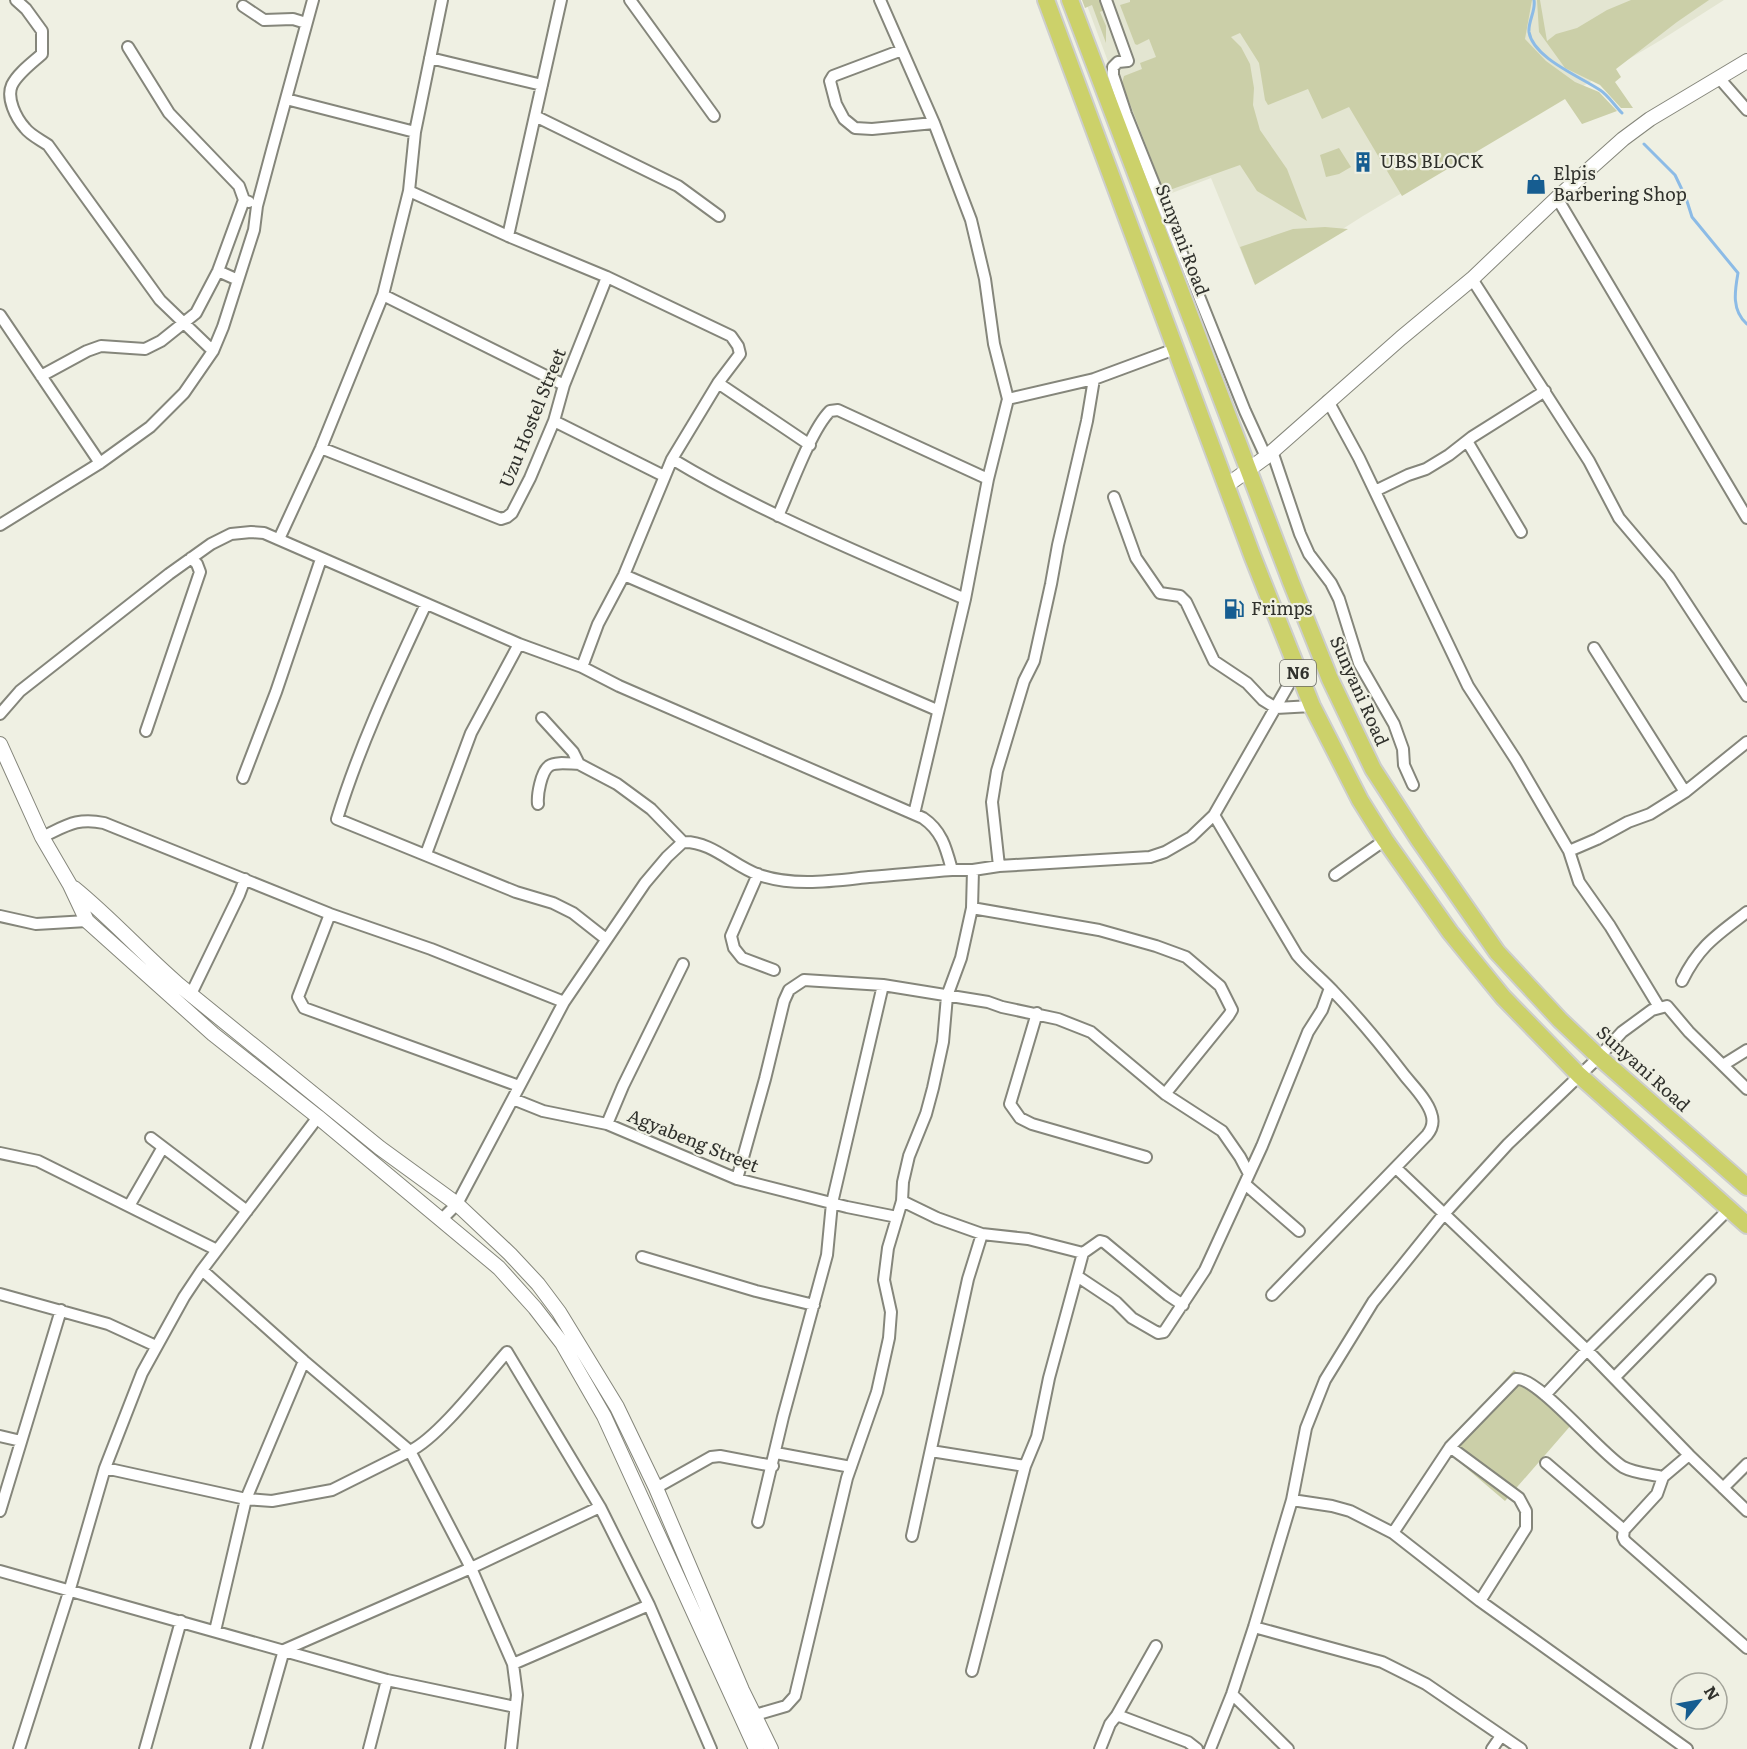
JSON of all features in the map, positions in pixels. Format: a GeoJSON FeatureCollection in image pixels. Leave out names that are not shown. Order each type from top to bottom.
{"type":"FeatureCollection","features":[{"type":"Feature","properties":{"kind":"main road","name":"N6"},"geometry":{"type":"LineString","coordinates":[[1046,0],[1226,486],[1297,670],[1312,706],[1360,800],[1384,840],[1450,932],[1496,989],[1579,1075],[1747,1225]]}},
{"type":"Feature","properties":{"kind":"main road","name":"Sunyani Road"},"geometry":{"type":"LineString","coordinates":[[1070,0],[1330,680],[1373,769],[1431,858],[1497,952],[1560,1020],[1599,1057],[1747,1188]]}},
{"type":"Feature","properties":{"kind":"street"},"geometry":{"type":"LineString","coordinates":[[16,0],[26,9],[42,31],[42,54],[12,86],[10,101],[20,120],[26,130],[48,145],[160,300],[213,351]]}},
{"type":"Feature","properties":{"kind":"street"},"geometry":{"type":"LineString","coordinates":[[0,525],[100,463],[150,428],[184,393],[213,351],[254,230],[257,206],[313,0]]}},
{"type":"Feature","properties":{"kind":"street"},"geometry":{"type":"LineString","coordinates":[[279,539],[321,448],[383,295],[409,191],[415,132],[442,0]]}},
{"type":"Feature","properties":{"kind":"street"},"geometry":{"type":"LineString","coordinates":[[508,236],[561,0]]}},
{"type":"Feature","properties":{"kind":"street"},"geometry":{"type":"LineString","coordinates":[[630,0],[714,116]]}},
{"type":"Feature","properties":{"kind":"street"},"geometry":{"type":"LineString","coordinates":[[880,0],[934,123],[971,220],[985,279],[994,344],[1008,399],[988,479],[964,599],[914,814]]}},
{"type":"Feature","properties":{"kind":"street"},"geometry":{"type":"LineString","coordinates":[[1106,0],[1128,61],[1118,63],[1113,67],[1113,75],[1126,114],[1210,326],[1269,454],[1300,534],[1309,554],[1339,599],[1359,663],[1394,724],[1403,749],[1404,765],[1413,785]]}},
{"type":"Feature","properties":{"kind":"street"},"geometry":{"type":"LineString","coordinates":[[243,6],[264,20],[292,19],[306,23]]}},
{"type":"Feature","properties":{"kind":"street"},"geometry":{"type":"LineString","coordinates":[[41,375],[101,346],[145,349],[161,341],[196,313],[218,271],[244,200],[239,186],[169,113],[128,47]]}},
{"type":"Feature","properties":{"kind":"street"},"geometry":{"type":"LineString","coordinates":[[902,50],[833,76],[830,81],[836,104],[844,119],[855,128],[872,129],[934,123]]}},
{"type":"Feature","properties":{"kind":"street"},"geometry":{"type":"LineString","coordinates":[[430,58],[542,85]]}},
{"type":"Feature","properties":{"kind":"street"},"geometry":{"type":"LineString","coordinates":[[1226,486],[1269,454],[1472,279],[1623,139],[1650,119],[1747,61]]}},
{"type":"Feature","properties":{"kind":"street"},"geometry":{"type":"LineString","coordinates":[[1719,78],[1747,110]]}},
{"type":"Feature","properties":{"kind":"street"},"geometry":{"type":"LineString","coordinates":[[286,99],[415,132]]}},
{"type":"Feature","properties":{"kind":"street"},"geometry":{"type":"LineString","coordinates":[[535,116],[678,186],[719,216]]}},
{"type":"Feature","properties":{"kind":"street"},"geometry":{"type":"LineString","coordinates":[[409,191],[607,278],[731,336],[738,346],[740,354],[718,383],[672,459],[624,574],[598,624],[582,667]]}},
{"type":"Feature","properties":{"kind":"street"},"geometry":{"type":"LineString","coordinates":[[1557,198],[1747,518]]}},
{"type":"Feature","properties":{"kind":"street"},"geometry":{"type":"LineString","coordinates":[[244,200],[257,206]]}},
{"type":"Feature","properties":{"kind":"street"},"geometry":{"type":"LineString","coordinates":[[218,271],[238,280]]}},
{"type":"Feature","properties":{"kind":"street","name":"Uzu Hostel Street"},"geometry":{"type":"LineString","coordinates":[[321,448],[501,519],[507,517],[512,513],[526,487],[554,421],[564,385],[607,278]]}},
{"type":"Feature","properties":{"kind":"street"},"geometry":{"type":"LineString","coordinates":[[1472,279],[1589,461],[1619,518],[1669,577],[1747,696]]}},
{"type":"Feature","properties":{"kind":"street"},"geometry":{"type":"LineString","coordinates":[[383,295],[564,385]]}},
{"type":"Feature","properties":{"kind":"street"},"geometry":{"type":"LineString","coordinates":[[0,315],[100,463]]}},
{"type":"Feature","properties":{"kind":"street"},"geometry":{"type":"LineString","coordinates":[[1008,399],[1094,379],[1175,349]]}},
{"type":"Feature","properties":{"kind":"street"},"geometry":{"type":"LineString","coordinates":[[999,866],[992,802],[997,771],[1024,681],[1034,661],[1052,584],[1058,545],[1088,421],[1094,379]]}},
{"type":"Feature","properties":{"kind":"street"},"geometry":{"type":"LineString","coordinates":[[718,383],[810,445]]}},
{"type":"Feature","properties":{"kind":"street"},"geometry":{"type":"LineString","coordinates":[[1375,491],[1426,469],[1545,391]]}},
{"type":"Feature","properties":{"kind":"street"},"geometry":{"type":"LineString","coordinates":[[1328,401],[1359,458],[1468,687],[1516,760],[1569,851],[1579,882],[1610,926],[1659,1007]]}},
{"type":"Feature","properties":{"kind":"street"},"geometry":{"type":"LineString","coordinates":[[778,516],[810,445],[830,411],[838,410],[988,479]]}},
{"type":"Feature","properties":{"kind":"street"},"geometry":{"type":"LineString","coordinates":[[554,421],[664,476]]}},
{"type":"Feature","properties":{"kind":"street"},"geometry":{"type":"LineString","coordinates":[[1467,441],[1521,532]]}},
{"type":"Feature","properties":{"kind":"street"},"geometry":{"type":"LineString","coordinates":[[672,459],[720,488],[778,516],[964,599]]}},
{"type":"Feature","properties":{"kind":"street"},"geometry":{"type":"LineString","coordinates":[[1114,497],[1136,558],[1160,593],[1180,596],[1186,602],[1214,661],[1247,682],[1263,700],[1276,708],[1312,706]]}},
{"type":"Feature","properties":{"kind":"street"},"geometry":{"type":"LineString","coordinates":[[0,714],[20,691],[211,543],[231,534],[264,533],[519,644],[582,667],[619,686],[914,814],[934,826],[945,843],[952,870]]}},
{"type":"Feature","properties":{"kind":"street"},"geometry":{"type":"LineString","coordinates":[[146,731],[200,572],[197,564],[191,558]]}},
{"type":"Feature","properties":{"kind":"street"},"geometry":{"type":"LineString","coordinates":[[243,778],[276,692],[321,559]]}},
{"type":"Feature","properties":{"kind":"street"},"geometry":{"type":"LineString","coordinates":[[624,574],[937,710]]}},
{"type":"Feature","properties":{"kind":"street"},"geometry":{"type":"LineString","coordinates":[[426,604],[378,705],[348,780],[337,819],[516,892],[553,903],[573,913],[606,939]]}},
{"type":"Feature","properties":{"kind":"street"},"geometry":{"type":"LineString","coordinates":[[426,854],[471,734],[519,644]]}},
{"type":"Feature","properties":{"kind":"street"},"geometry":{"type":"LineString","coordinates":[[1594,648],[1685,792]]}},
{"type":"Feature","properties":{"kind":"street"},"geometry":{"type":"LineString","coordinates":[[441,1220],[457,1204],[564,1002],[645,883],[683,842],[692,842],[705,847],[758,874],[796,882],[824,883],[999,866],[1150,857],[1165,852],[1191,837],[1214,815],[1297,670]]}},
{"type":"Feature","properties":{"kind":"street"},"geometry":{"type":"LineString","coordinates":[[542,718],[573,752],[579,764]]}},
{"type":"Feature","properties":{"kind":"street"},"geometry":{"type":"LineString","coordinates":[[1569,851],[1598,840],[1618,826],[1650,814],[1685,792],[1747,742]]}},
{"type":"Feature","properties":{"kind":"street"},"geometry":{"type":"LineString","coordinates":[[0,744],[42,837],[70,885],[87,921],[213,1034],[499,1268],[523,1293],[562,1343],[604,1416],[756,1749]]}},
{"type":"Feature","properties":{"kind":"street"},"geometry":{"type":"LineString","coordinates":[[538,804],[537,794],[549,766],[579,764],[617,784],[651,809],[683,842]]}},
{"type":"Feature","properties":{"kind":"street"},"geometry":{"type":"LineString","coordinates":[[1214,815],[1297,956],[1330,988],[1383,1047],[1422,1097],[1431,1113],[1431,1130],[1272,1295]]}},
{"type":"Feature","properties":{"kind":"street"},"geometry":{"type":"LineString","coordinates":[[42,837],[79,821],[92,820],[104,823],[330,914],[431,949],[564,1002]]}},
{"type":"Feature","properties":{"kind":"street"},"geometry":{"type":"LineString","coordinates":[[1335,875],[1384,840]]}},
{"type":"Feature","properties":{"kind":"street"},"geometry":{"type":"LineString","coordinates":[[755,1715],[786,1706],[795,1696],[851,1467],[877,1392],[889,1338],[891,1312],[884,1280],[888,1248],[902,1201],[903,1182],[909,1156],[926,1114],[933,1088],[943,1042],[947,996],[961,958],[972,908],[973,870]]}},
{"type":"Feature","properties":{"kind":"street"},"geometry":{"type":"LineString","coordinates":[[758,874],[732,936],[734,948],[742,958],[774,970]]}},
{"type":"Feature","properties":{"kind":"street"},"geometry":{"type":"LineString","coordinates":[[191,994],[245,879]]}},
{"type":"Feature","properties":{"kind":"street"},"geometry":{"type":"LineString","coordinates":[[70,885],[101,910],[154,963],[191,994],[380,1148],[457,1204],[525,1269],[559,1312],[617,1407],[656,1488],[742,1690],[771,1749]]}},
{"type":"Feature","properties":{"kind":"street"},"geometry":{"type":"LineString","coordinates":[[972,908],[1099,930],[1156,946],[1186,957],[1220,986],[1232,1010],[1165,1094]]}},
{"type":"Feature","properties":{"kind":"street"},"geometry":{"type":"LineString","coordinates":[[1682,981],[1692,961],[1709,941],[1747,912]]}},
{"type":"Feature","properties":{"kind":"street"},"geometry":{"type":"LineString","coordinates":[[330,914],[298,997],[304,1008],[519,1086]]}},
{"type":"Feature","properties":{"kind":"street"},"geometry":{"type":"LineString","coordinates":[[0,916],[36,924],[87,921]]}},
{"type":"Feature","properties":{"kind":"street"},"geometry":{"type":"LineString","coordinates":[[607,1124],[623,1086],[683,964]]}},
{"type":"Feature","properties":{"kind":"street"},"geometry":{"type":"LineString","coordinates":[[736,1179],[765,1079],[784,1000],[789,990],[804,980],[883,985],[988,1002],[1002,1007],[1037,1013],[1091,1032],[1165,1094],[1222,1131],[1240,1157],[1247,1179],[1299,1231]]}},
{"type":"Feature","properties":{"kind":"street"},"geometry":{"type":"LineString","coordinates":[[758,1522],[783,1417],[827,1255],[832,1203],[883,985]]}},
{"type":"Feature","properties":{"kind":"street"},"geometry":{"type":"LineString","coordinates":[[1077,1276],[1116,1302],[1132,1318],[1158,1333],[1164,1332],[1184,1305],[1204,1270],[1247,1179],[1308,1032],[1322,1010],[1330,988]]}},
{"type":"Feature","properties":{"kind":"street"},"geometry":{"type":"LineString","coordinates":[[1210,1749],[1232,1694],[1254,1627],[1292,1500],[1306,1428],[1325,1380],[1373,1302],[1444,1214],[1508,1143],[1599,1057],[1622,1032],[1642,1016],[1659,1007],[1667,1006],[1747,1089]]}},
{"type":"Feature","properties":{"kind":"street"},"geometry":{"type":"LineString","coordinates":[[1037,1013],[1011,1104],[1020,1118],[1032,1124],[1146,1157]]}},
{"type":"Feature","properties":{"kind":"street"},"geometry":{"type":"LineString","coordinates":[[1723,1065],[1747,1050]]}},
{"type":"Feature","properties":{"kind":"street","name":"Agyabeng Street"},"geometry":{"type":"LineString","coordinates":[[513,1100],[543,1111],[607,1124],[736,1179],[897,1217]]}},
{"type":"Feature","properties":{"kind":"street"},"geometry":{"type":"LineString","coordinates":[[20,1749],[105,1468],[142,1373],[184,1297],[202,1270],[318,1118]]}},
{"type":"Feature","properties":{"kind":"street"},"geometry":{"type":"LineString","coordinates":[[151,1138],[247,1211]]}},
{"type":"Feature","properties":{"kind":"street"},"geometry":{"type":"LineString","coordinates":[[129,1206],[163,1147]]}},
{"type":"Feature","properties":{"kind":"street"},"geometry":{"type":"LineString","coordinates":[[0,1152],[38,1161],[217,1250]]}},
{"type":"Feature","properties":{"kind":"street"},"geometry":{"type":"LineString","coordinates":[[1396,1168],[1587,1350],[1747,1511]]}},
{"type":"Feature","properties":{"kind":"street"},"geometry":{"type":"LineString","coordinates":[[902,1201],[937,1218],[982,1234],[1028,1239],[1083,1252]]}},
{"type":"Feature","properties":{"kind":"street"},"geometry":{"type":"LineString","coordinates":[[1545,1395],[1729,1209]]}},
{"type":"Feature","properties":{"kind":"street"},"geometry":{"type":"LineString","coordinates":[[912,1536],[968,1279],[982,1234]]}},
{"type":"Feature","properties":{"kind":"street"},"geometry":{"type":"LineString","coordinates":[[972,1671],[1025,1466],[1037,1437],[1049,1378],[1083,1252],[1100,1241],[1104,1242],[1168,1295],[1184,1305]]}},
{"type":"Feature","properties":{"kind":"street"},"geometry":{"type":"LineString","coordinates":[[642,1257],[745,1288],[814,1305]]}},
{"type":"Feature","properties":{"kind":"street"},"geometry":{"type":"LineString","coordinates":[[202,1270],[410,1451],[471,1568],[513,1664],[517,1695],[511,1749]]}},
{"type":"Feature","properties":{"kind":"street"},"geometry":{"type":"LineString","coordinates":[[1614,1378],[1710,1280]]}},
{"type":"Feature","properties":{"kind":"street"},"geometry":{"type":"LineString","coordinates":[[0,1294],[108,1324],[156,1346]]}},
{"type":"Feature","properties":{"kind":"street"},"geometry":{"type":"LineString","coordinates":[[0,1510],[61,1310]]}},
{"type":"Feature","properties":{"kind":"street"},"geometry":{"type":"LineString","coordinates":[[105,1468],[246,1499],[272,1501],[332,1490],[421,1446],[507,1352],[600,1508],[649,1605],[711,1749]]}},
{"type":"Feature","properties":{"kind":"street"},"geometry":{"type":"LineString","coordinates":[[215,1631],[246,1499],[304,1361]]}},
{"type":"Feature","properties":{"kind":"street"},"geometry":{"type":"LineString","coordinates":[[1393,1533],[1450,1447],[1516,1378],[1525,1379],[1545,1395],[1619,1464],[1632,1470],[1663,1477]]}},
{"type":"Feature","properties":{"kind":"street"},"geometry":{"type":"LineString","coordinates":[[0,1436],[21,1442]]}},
{"type":"Feature","properties":{"kind":"street"},"geometry":{"type":"LineString","coordinates":[[1450,1447],[1520,1498],[1526,1510],[1526,1528],[1480,1601]]}},
{"type":"Feature","properties":{"kind":"street"},"geometry":{"type":"LineString","coordinates":[[931,1451],[1025,1466]]}},
{"type":"Feature","properties":{"kind":"street"},"geometry":{"type":"LineString","coordinates":[[776,1453],[851,1467]]}},
{"type":"Feature","properties":{"kind":"street"},"geometry":{"type":"LineString","coordinates":[[1689,1455],[1663,1477],[1658,1494],[1624,1530],[1623,1537],[1747,1648]]}},
{"type":"Feature","properties":{"kind":"street"},"geometry":{"type":"LineString","coordinates":[[656,1488],[711,1457],[720,1456],[773,1466]]}},
{"type":"Feature","properties":{"kind":"street"},"geometry":{"type":"LineString","coordinates":[[1546,1462],[1624,1530]]}},
{"type":"Feature","properties":{"kind":"street"},"geometry":{"type":"LineString","coordinates":[[1724,1488],[1747,1464]]}},
{"type":"Feature","properties":{"kind":"street"},"geometry":{"type":"LineString","coordinates":[[1292,1500],[1350,1511],[1393,1533],[1480,1601],[1687,1749]]}},
{"type":"Feature","properties":{"kind":"street"},"geometry":{"type":"LineString","coordinates":[[284,1650],[471,1568],[600,1508]]}},
{"type":"Feature","properties":{"kind":"street"},"geometry":{"type":"LineString","coordinates":[[0,1571],[387,1680],[515,1707]]}},
{"type":"Feature","properties":{"kind":"street"},"geometry":{"type":"LineString","coordinates":[[513,1664],[649,1605]]}},
{"type":"Feature","properties":{"kind":"street"},"geometry":{"type":"LineString","coordinates":[[145,1749],[181,1622]]}},
{"type":"Feature","properties":{"kind":"street"},"geometry":{"type":"LineString","coordinates":[[1254,1627],[1383,1662],[1426,1684],[1521,1749]]}},
{"type":"Feature","properties":{"kind":"street"},"geometry":{"type":"LineString","coordinates":[[1100,1749],[1110,1724],[1156,1646]]}},
{"type":"Feature","properties":{"kind":"street"},"geometry":{"type":"LineString","coordinates":[[256,1749],[284,1650]]}},
{"type":"Feature","properties":{"kind":"street"},"geometry":{"type":"LineString","coordinates":[[369,1749],[387,1680]]}},
{"type":"Feature","properties":{"kind":"street"},"geometry":{"type":"LineString","coordinates":[[1232,1694],[1288,1749]]}},
{"type":"Feature","properties":{"kind":"street"},"geometry":{"type":"LineString","coordinates":[[1117,1714],[1188,1742],[1197,1749]]}},
{"type":"Feature","properties":{"kind":"street"},"geometry":{"type":"LineString","coordinates":[[1492,1749],[1501,1736]]}},
{"type":"Feature","properties":{"kind":"shaded area"},"geometry":{"type":"Polygon","coordinates":[[[1085,0],[1724,0],[1254,283],[1211,178],[1159,198],[1085,0]]]}},
{"type":"Feature","properties":{"kind":"green space"},"geometry":{"type":"Polygon","coordinates":[[[1082,0],[1103,0],[1106,9],[1100,12],[1106,26],[1106,43],[1092,5],[1085,8],[1082,0]]]}},
{"type":"Feature","properties":{"kind":"green space"},"geometry":{"type":"Polygon","coordinates":[[[1130,0],[1532,0],[1525,39],[1546,61],[1575,82],[1599,92],[1617,111],[1582,124],[1565,99],[1402,196],[1349,107],[1322,119],[1308,89],[1268,105],[1265,100],[1259,63],[1240,33],[1231,37],[1241,47],[1250,64],[1254,88],[1253,105],[1260,130],[1287,169],[1307,221],[1257,191],[1240,165],[1164,192],[1122,83],[1124,76],[1142,69],[1140,63],[1156,57],[1149,39],[1135,44],[1120,5],[1130,0]]]}},
{"type":"Feature","properties":{"kind":"green space"},"geometry":{"type":"Polygon","coordinates":[[[1537,0],[1540,0],[1547,41],[1556,34],[1577,28],[1607,10],[1631,0],[1709,0],[1616,69],[1621,77],[1615,82],[1633,108],[1621,108],[1600,85],[1565,68],[1539,32],[1537,0]]]}},
{"type":"Feature","properties":{"kind":"green space"},"geometry":{"type":"Polygon","coordinates":[[[1339,148],[1351,167],[1339,174],[1326,177],[1320,155],[1339,148]]]}},
{"type":"Feature","properties":{"kind":"green space"},"geometry":{"type":"Polygon","coordinates":[[[1325,227],[1348,229],[1255,285],[1240,247],[1293,229],[1325,227]]]}},
{"type":"Feature","properties":{"kind":"green space"},"geometry":{"type":"Polygon","coordinates":[[[1514,1370],[1572,1424],[1505,1501],[1444,1449],[1514,1370]]]}},
{"type":"Feature","properties":{"kind":"waterway"},"geometry":{"type":"LineString","coordinates":[[1534,0],[1529,32],[1539,50],[1559,66],[1603,92],[1622,113]]}},
{"type":"Feature","properties":{"kind":"waterway"},"geometry":{"type":"LineString","coordinates":[[1644,144],[1675,175],[1692,217],[1738,273],[1736,306],[1738,313],[1747,324]]}},
{"type":"Feature","properties":{"kind":"place","name":"UBS BLOCK"},"geometry":{"type":"Point","coordinates":[1363,162]}},
{"type":"Feature","properties":{"kind":"place","name":"Elpis Barbering Shop"},"geometry":{"type":"Point","coordinates":[1536,184]}},
{"type":"Feature","properties":{"kind":"place","name":"Frimps"},"geometry":{"type":"Point","coordinates":[1234,609]}}]}
